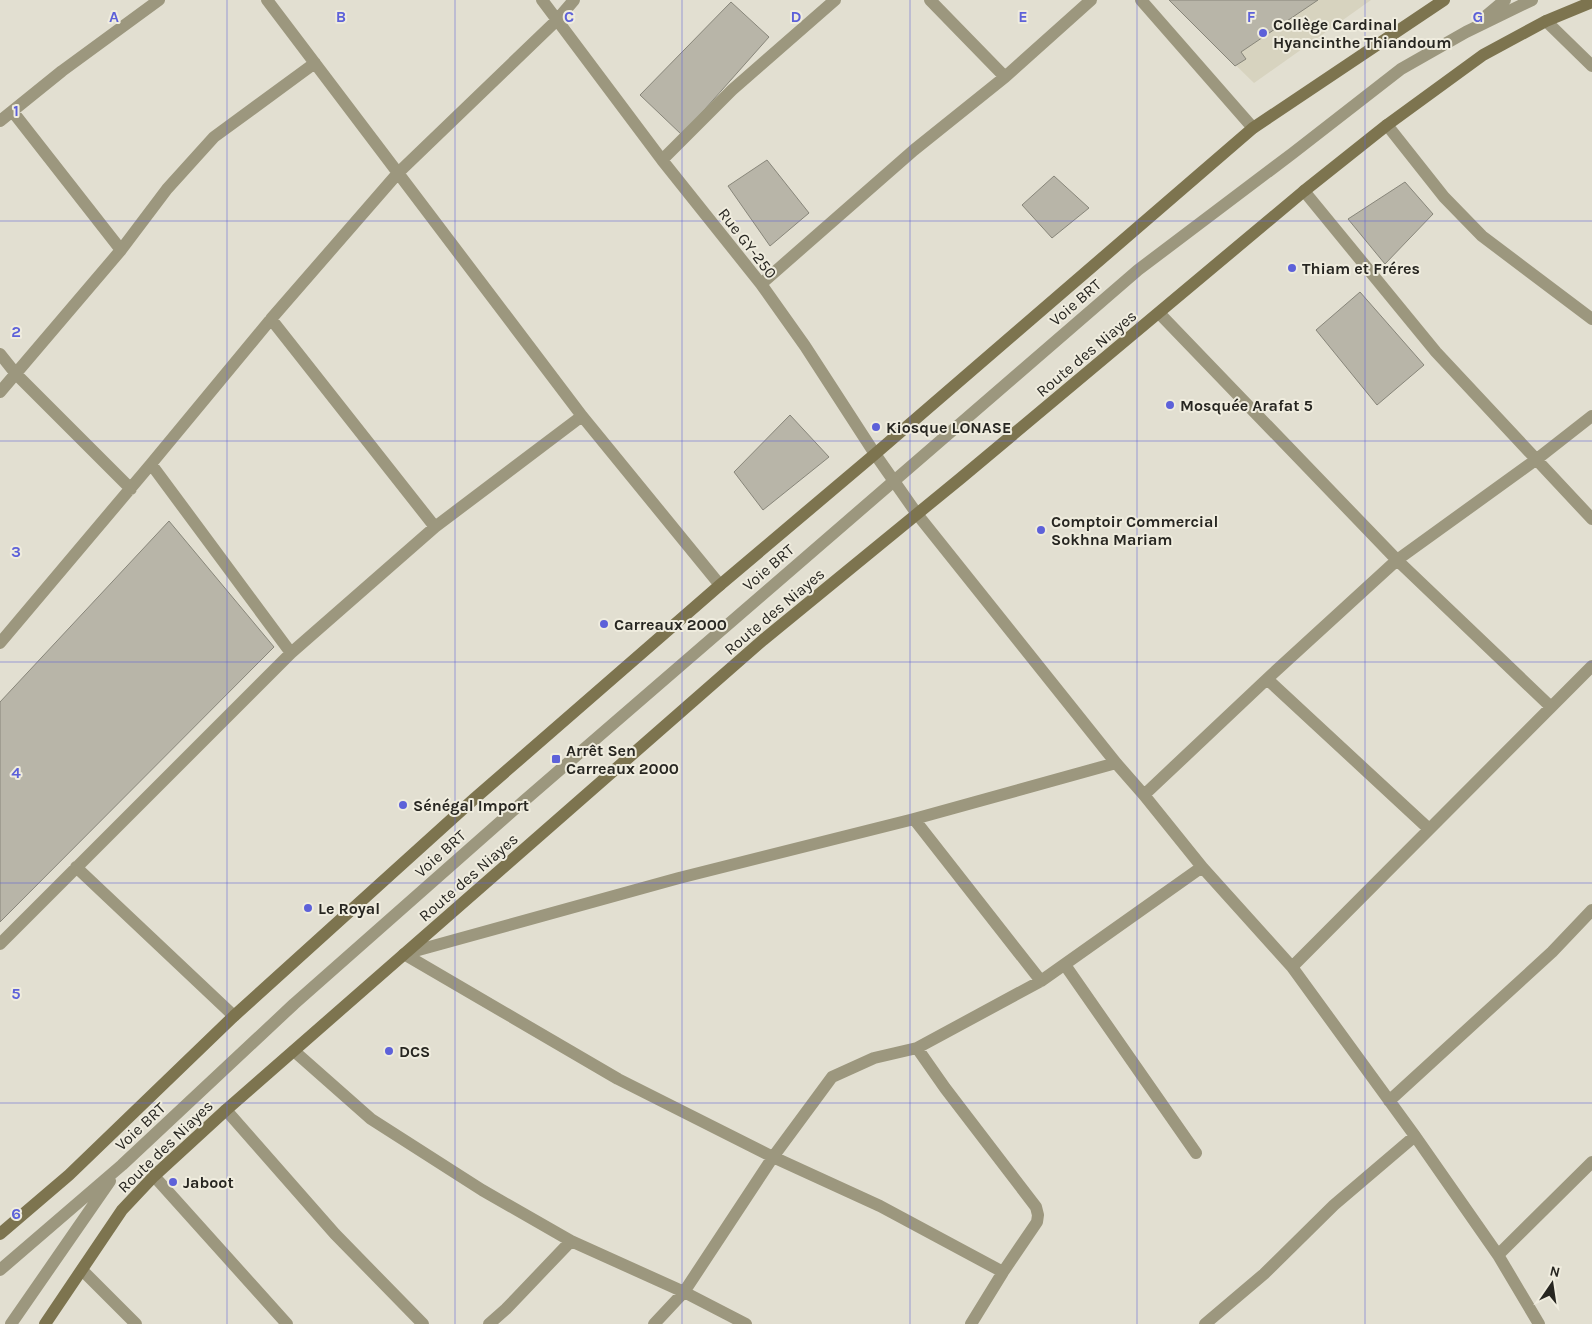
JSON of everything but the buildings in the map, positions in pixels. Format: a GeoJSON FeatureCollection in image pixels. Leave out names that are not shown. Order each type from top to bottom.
{"type":"FeatureCollection","features":[{"type":"Feature","properties":{"kind":"main road"},"geometry":{"type":"LineString","coordinates":[[0,1234],[69,1175],[234,1016],[474,800],[720,585],[1253,128],[1444,0]]}},
{"type":"Feature","properties":{"kind":"main road","name":"Route des Niayes"},"geometry":{"type":"LineString","coordinates":[[45,1324],[122,1210],[154,1176],[226,1110],[763,640],[918,514],[1304,191],[1387,124],[1483,55],[1546,20],[1592,2]]}},
{"type":"Feature","properties":{"kind":"street"},"geometry":{"type":"LineString","coordinates":[[0,121],[62,71],[159,0]]}},
{"type":"Feature","properties":{"kind":"street"},"geometry":{"type":"LineString","coordinates":[[267,0],[582,416],[720,585]]}},
{"type":"Feature","properties":{"kind":"street","name":"Rue GY-250"},"geometry":{"type":"LineString","coordinates":[[542,0],[662,160],[761,284],[805,346],[875,454],[918,514],[1116,763],[1202,866],[1292,967],[1415,1136],[1498,1255],[1539,1324]]}},
{"type":"Feature","properties":{"kind":"street"},"geometry":{"type":"LineString","coordinates":[[0,643],[271,319],[398,173],[557,20],[574,0]]}},
{"type":"Feature","properties":{"kind":"street"},"geometry":{"type":"LineString","coordinates":[[662,160],[732,90],[835,0]]}},
{"type":"Feature","properties":{"kind":"street"},"geometry":{"type":"LineString","coordinates":[[930,0],[1005,77]]}},
{"type":"Feature","properties":{"kind":"street"},"geometry":{"type":"LineString","coordinates":[[761,284],[914,150],[1005,77],[1091,0]]}},
{"type":"Feature","properties":{"kind":"street"},"geometry":{"type":"LineString","coordinates":[[1141,0],[1253,128]]}},
{"type":"Feature","properties":{"kind":"street","name":"Voie BRT"},"geometry":{"type":"LineString","coordinates":[[1466,32],[1505,0]]}},
{"type":"Feature","properties":{"kind":"street","name":"Voie BRT"},"geometry":{"type":"LineString","coordinates":[[0,1270],[122,1165],[294,1004],[518,806],[1138,270],[1401,69],[1466,32],[1532,0]]}},
{"type":"Feature","properties":{"kind":"street"},"geometry":{"type":"LineString","coordinates":[[1546,20],[1592,66]]}},
{"type":"Feature","properties":{"kind":"street"},"geometry":{"type":"LineString","coordinates":[[0,392],[121,250],[167,189],[214,137],[315,64]]}},
{"type":"Feature","properties":{"kind":"street"},"geometry":{"type":"LineString","coordinates":[[13,112],[121,250]]}},
{"type":"Feature","properties":{"kind":"street"},"geometry":{"type":"LineString","coordinates":[[1387,124],[1444,197],[1482,236],[1592,319]]}},
{"type":"Feature","properties":{"kind":"street"},"geometry":{"type":"LineString","coordinates":[[1304,191],[1436,352],[1592,519]]}},
{"type":"Feature","properties":{"kind":"street"},"geometry":{"type":"LineString","coordinates":[[1159,313],[1397,560],[1551,707]]}},
{"type":"Feature","properties":{"kind":"street"},"geometry":{"type":"LineString","coordinates":[[271,319],[435,527]]}},
{"type":"Feature","properties":{"kind":"street"},"geometry":{"type":"LineString","coordinates":[[0,354],[16,374],[131,488]]}},
{"type":"Feature","properties":{"kind":"street"},"geometry":{"type":"LineString","coordinates":[[0,944],[291,653],[435,527],[582,416]]}},
{"type":"Feature","properties":{"kind":"street"},"geometry":{"type":"LineString","coordinates":[[1144,795],[1397,560],[1537,459],[1592,416]]}},
{"type":"Feature","properties":{"kind":"street"},"geometry":{"type":"LineString","coordinates":[[151,464],[291,653]]}},
{"type":"Feature","properties":{"kind":"street"},"geometry":{"type":"LineString","coordinates":[[1292,967],[1592,666]]}},
{"type":"Feature","properties":{"kind":"street"},"geometry":{"type":"LineString","coordinates":[[1267,679],[1428,830]]}},
{"type":"Feature","properties":{"kind":"street"},"geometry":{"type":"LineString","coordinates":[[404,954],[679,878],[914,819],[1116,763]]}},
{"type":"Feature","properties":{"kind":"street"},"geometry":{"type":"LineString","coordinates":[[914,819],[1041,981]]}},
{"type":"Feature","properties":{"kind":"street"},"geometry":{"type":"LineString","coordinates":[[654,1324],[684,1292],[773,1157],[832,1077],[874,1058],[917,1048],[1041,981],[1202,866]]}},
{"type":"Feature","properties":{"kind":"street"},"geometry":{"type":"LineString","coordinates":[[76,867],[234,1016]]}},
{"type":"Feature","properties":{"kind":"street"},"geometry":{"type":"LineString","coordinates":[[1389,1101],[1552,952],[1592,910]]}},
{"type":"Feature","properties":{"kind":"street"},"geometry":{"type":"LineString","coordinates":[[404,954],[618,1079],[773,1157],[880,1206],[1003,1272]]}},
{"type":"Feature","properties":{"kind":"street"},"geometry":{"type":"LineString","coordinates":[[1065,965],[1196,1153]]}},
{"type":"Feature","properties":{"kind":"street"},"geometry":{"type":"LineString","coordinates":[[917,1048],[945,1088],[1036,1207],[1038,1215],[1037,1222],[971,1324]]}},
{"type":"Feature","properties":{"kind":"street"},"geometry":{"type":"LineString","coordinates":[[294,1051],[371,1119],[482,1190],[571,1241],[684,1292],[746,1324]]}},
{"type":"Feature","properties":{"kind":"street"},"geometry":{"type":"LineString","coordinates":[[226,1110],[335,1234],[423,1324]]}},
{"type":"Feature","properties":{"kind":"street"},"geometry":{"type":"LineString","coordinates":[[1205,1324],[1264,1274],[1334,1205],[1415,1136]]}},
{"type":"Feature","properties":{"kind":"street"},"geometry":{"type":"LineString","coordinates":[[1498,1255],[1592,1162]]}},
{"type":"Feature","properties":{"kind":"street","name":"Voie BRT"},"geometry":{"type":"LineString","coordinates":[[11,1324],[58,1254],[122,1165]]}},
{"type":"Feature","properties":{"kind":"street"},"geometry":{"type":"LineString","coordinates":[[154,1176],[286,1324]]}},
{"type":"Feature","properties":{"kind":"street"},"geometry":{"type":"LineString","coordinates":[[489,1324],[506,1309],[571,1241]]}},
{"type":"Feature","properties":{"kind":"street"},"geometry":{"type":"LineString","coordinates":[[82,1270],[136,1324]]}},
{"type":"Feature","properties":{"kind":"shaded area","name":"Collège Cardinal Hyancinthe Thiandoum"},"geometry":{"type":"Polygon","coordinates":[[[1169,0],[1371,0],[1254,83],[1169,0]]]}},
{"type":"Feature","properties":{"kind":"place","name":"Collège Cardinal Hyancinthe Thiandoum"},"geometry":{"type":"Point","coordinates":[1263,33]}},
{"type":"Feature","properties":{"kind":"place","name":"Thiam et Fréres"},"geometry":{"type":"Point","coordinates":[1292,268]}},
{"type":"Feature","properties":{"kind":"place","name":"Mosquée Arafat 5"},"geometry":{"type":"Point","coordinates":[1170,405]}},
{"type":"Feature","properties":{"kind":"place","name":"Kiosque LONASE"},"geometry":{"type":"Point","coordinates":[876,427]}},
{"type":"Feature","properties":{"kind":"place","name":"Comptoir Commercial Sokhna Mariam"},"geometry":{"type":"Point","coordinates":[1041,530]}},
{"type":"Feature","properties":{"kind":"place","name":"Carreaux 2000"},"geometry":{"type":"Point","coordinates":[604,624]}},
{"type":"Feature","properties":{"kind":"place","name":"Arrêt Sen Carreaux 2000"},"geometry":{"type":"Point","coordinates":[556,759]}},
{"type":"Feature","properties":{"kind":"place","name":"Sénégal Import"},"geometry":{"type":"Point","coordinates":[403,805]}},
{"type":"Feature","properties":{"kind":"place","name":"Le Royal"},"geometry":{"type":"Point","coordinates":[308,908]}},
{"type":"Feature","properties":{"kind":"place","name":"DCS"},"geometry":{"type":"Point","coordinates":[389,1051]}},
{"type":"Feature","properties":{"kind":"place","name":"Jaboot"},"geometry":{"type":"Point","coordinates":[173,1182]}}]}
